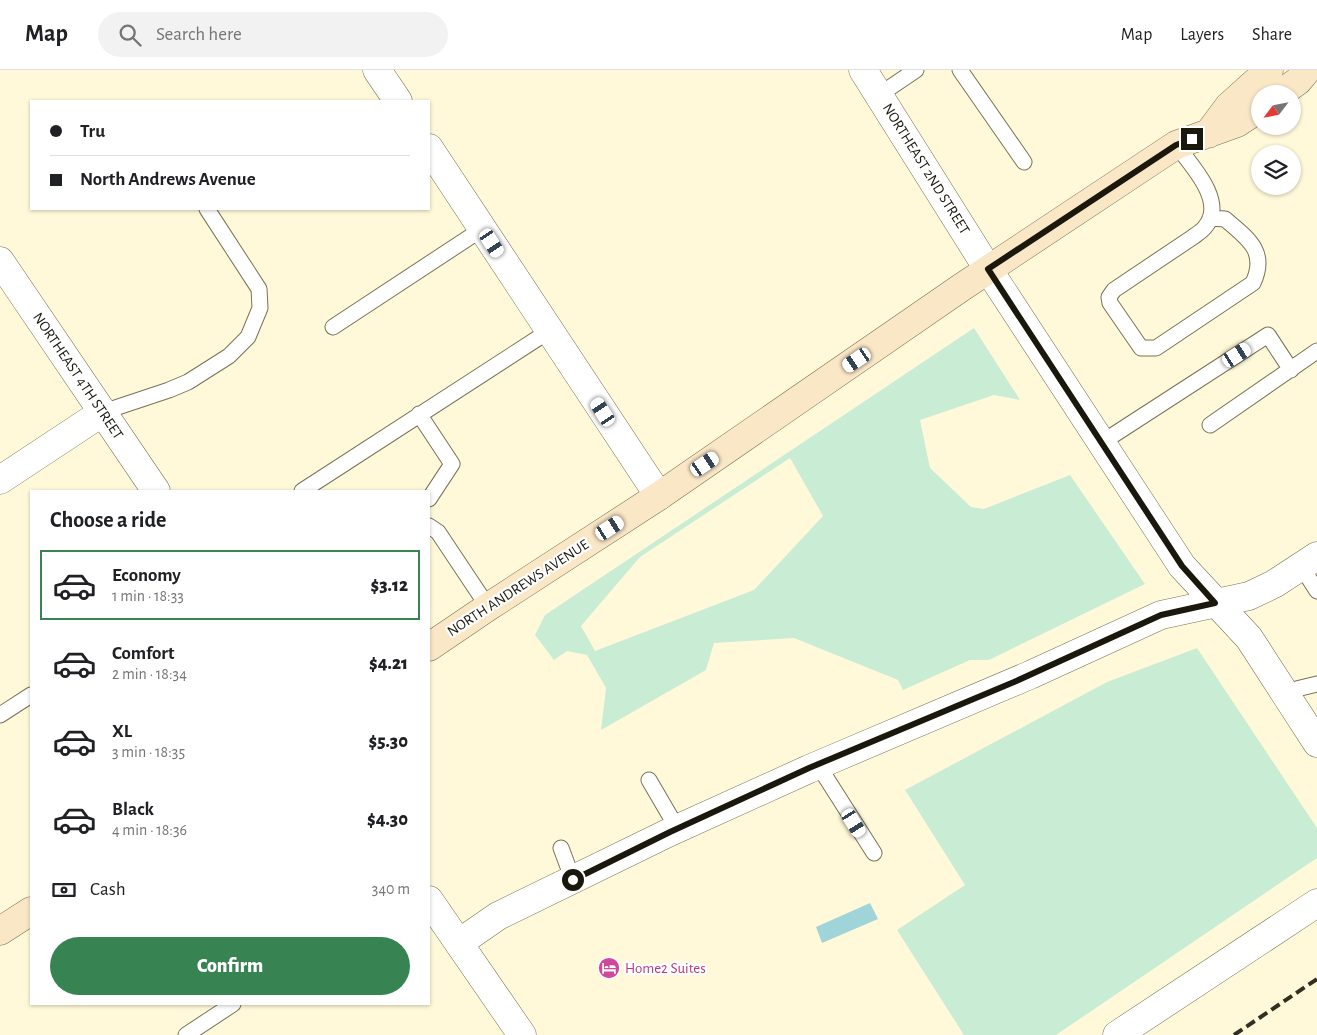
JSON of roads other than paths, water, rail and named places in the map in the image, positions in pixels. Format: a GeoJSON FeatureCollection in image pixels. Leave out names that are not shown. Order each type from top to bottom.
{"type":"FeatureCollection","features":[{"type":"Feature","properties":{"kind":"main road"},"geometry":{"type":"LineString","coordinates":[[1208,134],[1229,106],[1268,70]]}},
{"type":"Feature","properties":{"kind":"main road"},"geometry":{"type":"LineString","coordinates":[[1294,85],[1307,70]]}},
{"type":"Feature","properties":{"kind":"main road","name":"NORTH ANDREWS AVENUE"},"geometry":{"type":"LineString","coordinates":[[430,646],[659,496],[988,269],[1176,145],[1237,123],[1251,114]]}},
{"type":"Feature","properties":{"kind":"main road"},"geometry":{"type":"LineString","coordinates":[[0,931],[30,912]]}},
{"type":"Feature","properties":{"kind":"street"},"geometry":{"type":"LineString","coordinates":[[377,70],[397,100]]}},
{"type":"Feature","properties":{"kind":"street","name":"NORTHEAST 2ND STREET"},"geometry":{"type":"LineString","coordinates":[[863,70],[988,269],[1182,566],[1249,638],[1317,743]]}},
{"type":"Feature","properties":{"kind":"street"},"geometry":{"type":"LineString","coordinates":[[430,150],[659,496]]}},
{"type":"Feature","properties":{"kind":"street","name":"NORTHEAST 4TH STREET"},"geometry":{"type":"LineString","coordinates":[[0,261],[155,490]]}},
{"type":"Feature","properties":{"kind":"street"},"geometry":{"type":"LineString","coordinates":[[0,480],[103,412]]}},
{"type":"Feature","properties":{"kind":"street"},"geometry":{"type":"LineString","coordinates":[[459,943],[498,916],[678,828],[818,765],[1012,682],[1161,615],[1250,596],[1274,584],[1309,561]]}},
{"type":"Feature","properties":{"kind":"street"},"geometry":{"type":"LineString","coordinates":[[1117,1035],[1317,903]]}},
{"type":"Feature","properties":{"kind":"street"},"geometry":{"type":"LineString","coordinates":[[433,914],[459,943],[520,1034]]}},
{"type":"Feature","properties":{"kind":"lane"},"geometry":{"type":"LineString","coordinates":[[879,95],[916,70]]}},
{"type":"Feature","properties":{"kind":"lane"},"geometry":{"type":"LineString","coordinates":[[960,70],[1024,162]]}},
{"type":"Feature","properties":{"kind":"lane"},"geometry":{"type":"LineString","coordinates":[[1176,145],[1211,197],[1212,207],[1210,218],[1205,228],[1114,290],[1109,297],[1110,304],[1141,348],[1156,348],[1253,283],[1259,271],[1259,258],[1253,245],[1225,219],[1210,218]]}},
{"type":"Feature","properties":{"kind":"lane"},"geometry":{"type":"LineString","coordinates":[[103,412],[188,382],[229,356],[248,337],[260,308],[259,289],[208,210]]}},
{"type":"Feature","properties":{"kind":"lane"},"geometry":{"type":"LineString","coordinates":[[333,327],[482,228]]}},
{"type":"Feature","properties":{"kind":"lane"},"geometry":{"type":"LineString","coordinates":[[304,490],[549,331]]}},
{"type":"Feature","properties":{"kind":"lane"},"geometry":{"type":"LineString","coordinates":[[1101,443],[1268,335],[1291,370]]}},
{"type":"Feature","properties":{"kind":"lane"},"geometry":{"type":"LineString","coordinates":[[1210,425],[1317,352]]}},
{"type":"Feature","properties":{"kind":"lane"},"geometry":{"type":"LineString","coordinates":[[419,414],[452,464],[430,497]]}},
{"type":"Feature","properties":{"kind":"lane"},"geometry":{"type":"LineString","coordinates":[[430,527],[438,532],[488,607]]}},
{"type":"Feature","properties":{"kind":"lane"},"geometry":{"type":"LineString","coordinates":[[1309,561],[1317,591]]}},
{"type":"Feature","properties":{"kind":"lane"},"geometry":{"type":"LineString","coordinates":[[1284,692],[1317,684]]}},
{"type":"Feature","properties":{"kind":"lane"},"geometry":{"type":"LineString","coordinates":[[0,715],[30,696]]}},
{"type":"Feature","properties":{"kind":"lane"},"geometry":{"type":"LineString","coordinates":[[818,765],[874,853]]}},
{"type":"Feature","properties":{"kind":"lane"},"geometry":{"type":"LineString","coordinates":[[650,780],[678,828]]}},
{"type":"Feature","properties":{"kind":"lane"},"geometry":{"type":"LineString","coordinates":[[561,848],[573,880]]}},
{"type":"Feature","properties":{"kind":"lane"},"geometry":{"type":"LineString","coordinates":[[186,1035],[231,1005]]}},
{"type":"Feature","properties":{"kind":"water"},"geometry":{"type":"Polygon","coordinates":[[[870,903],[878,919],[822,943],[816,927],[870,903]]]}},
{"type":"Feature","properties":{"kind":"railway"},"geometry":{"type":"LineString","coordinates":[[1234,1035],[1317,979]]}},
{"type":"Feature","properties":{"kind":"place","name":"Home2 Suites"},"geometry":{"type":"Point","coordinates":[609,968]}}]}
